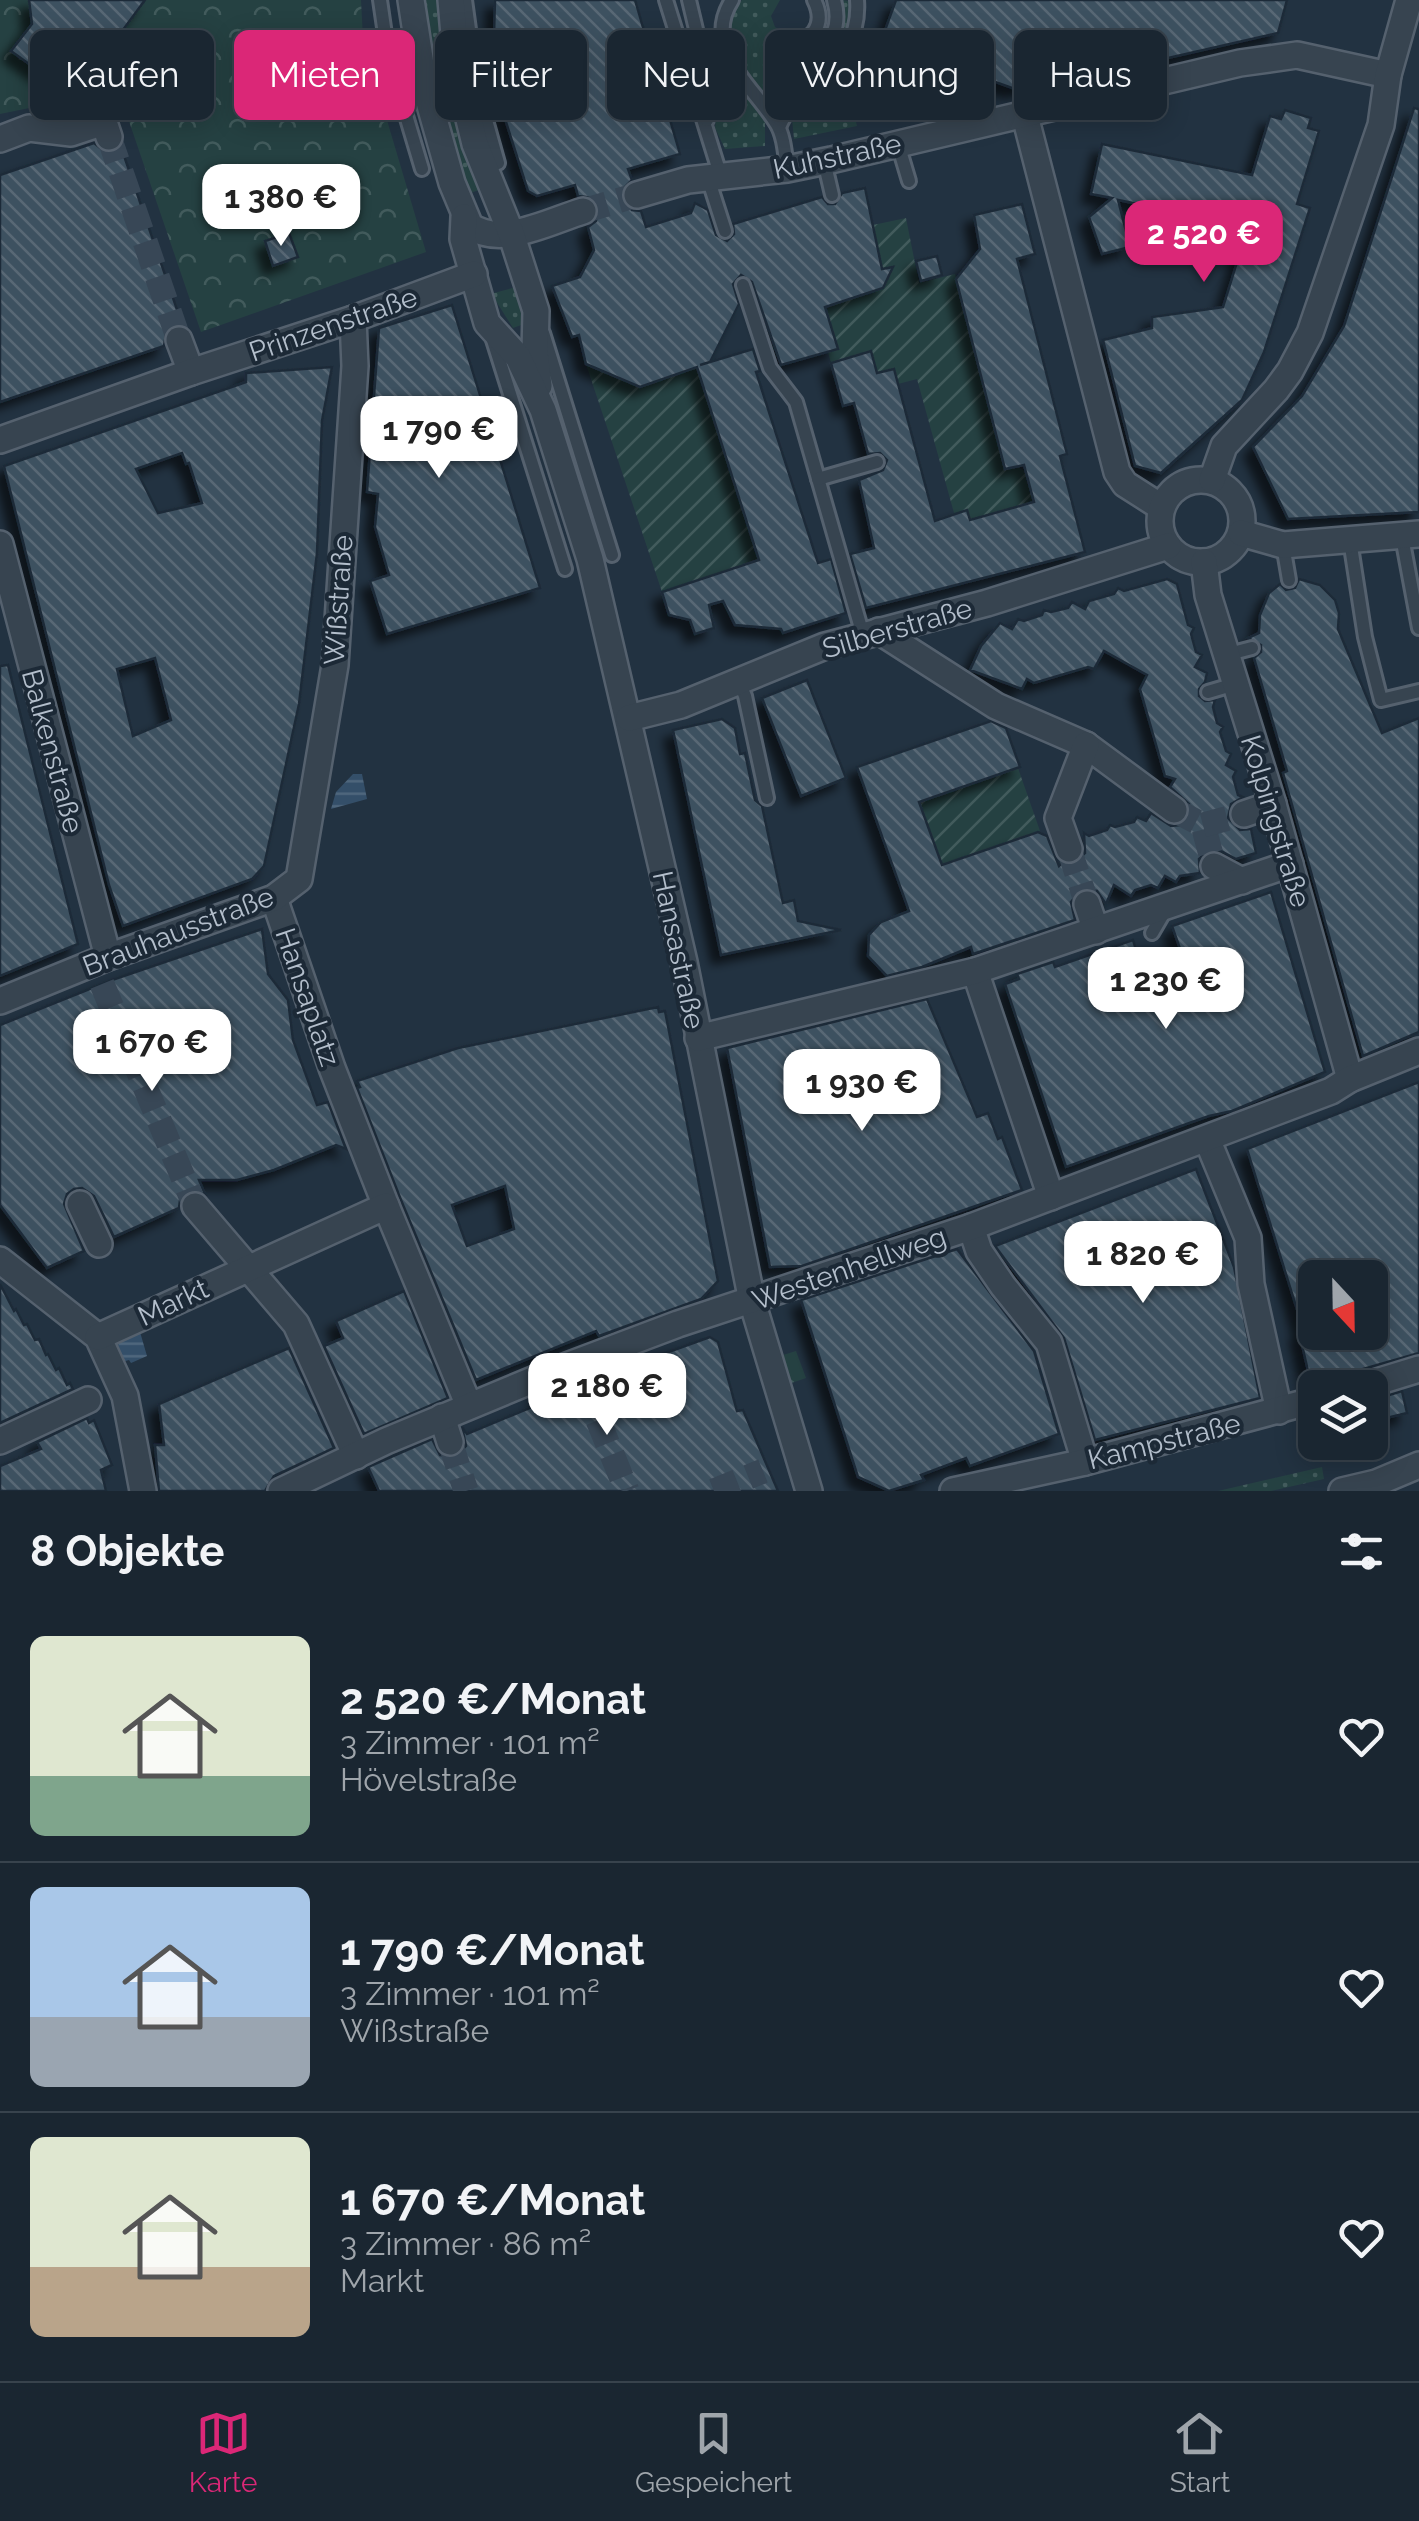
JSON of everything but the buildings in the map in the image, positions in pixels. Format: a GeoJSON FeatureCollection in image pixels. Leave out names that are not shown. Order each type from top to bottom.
{"type":"FeatureCollection","features":[{"type":"Feature","properties":{"kind":"street","name":"Hansastraße"},"geometry":{"type":"LineString","coordinates":[[411,0],[424,84],[464,216],[463,239],[488,323],[518,357],[601,557],[629,718],[752,1301],[809,1491]]}},
{"type":"Feature","properties":{"kind":"street","name":"Hansastraße"},"geometry":{"type":"LineString","coordinates":[[451,0],[457,70],[499,234],[536,311],[535,352],[542,410]]}},
{"type":"Feature","properties":{"kind":"street"},"geometry":{"type":"LineString","coordinates":[[1212,480],[1224,446],[1290,372],[1310,334],[1381,125],[1388,74],[1409,0]]}},
{"type":"Feature","properties":{"kind":"street","name":"Kuhstraße"},"geometry":{"type":"LineString","coordinates":[[1167,80],[1240,63],[1297,56],[1388,74]]}},
{"type":"Feature","properties":{"kind":"street","name":"Kuhstraße"},"geometry":{"type":"LineString","coordinates":[[637,195],[688,180],[824,161],[1014,115]]}},
{"type":"Feature","properties":{"kind":"street"},"geometry":{"type":"LineString","coordinates":[[0,139],[29,128],[71,133],[103,120]]}},
{"type":"Feature","properties":{"kind":"street"},"geometry":{"type":"LineString","coordinates":[[1026,120],[1117,472],[1125,484],[1161,507]]}},
{"type":"Feature","properties":{"kind":"street"},"geometry":{"type":"LineString","coordinates":[[464,216],[470,226],[499,234],[583,211]]}},
{"type":"Feature","properties":{"kind":"street","name":"Prinzenstraße"},"geometry":{"type":"LineString","coordinates":[[0,440],[474,274]]}},
{"type":"Feature","properties":{"kind":"street","name":"Wißstraße"},"geometry":{"type":"LineString","coordinates":[[299,879],[335,665],[355,366],[352,319]]}},
{"type":"Feature","properties":{"kind":"street"},"geometry":{"type":"LineString","coordinates":[[179,340],[190,372]]}},
{"type":"Feature","properties":{"kind":"street"},"geometry":{"type":"LineString","coordinates":[[1212,480],[1234,495],[1242,520],[1241,533],[1223,556],[1204,562],[1190,561],[1168,546],[1161,534],[1161,507],[1167,496],[1187,481],[1212,480]]}},
{"type":"Feature","properties":{"kind":"street"},"geometry":{"type":"LineString","coordinates":[[1241,533],[1283,545],[1410,536]]}},
{"type":"Feature","properties":{"kind":"street","name":"Balkenstraße"},"geometry":{"type":"LineString","coordinates":[[0,544],[108,957]]}},
{"type":"Feature","properties":{"kind":"street","name":"Silberstraße"},"geometry":{"type":"LineString","coordinates":[[629,718],[739,682],[825,646],[986,603],[1168,546]]}},
{"type":"Feature","properties":{"kind":"street","name":"Kolpingstraße"},"geometry":{"type":"LineString","coordinates":[[1204,562],[1208,595],[1273,804],[1350,1080]]}},
{"type":"Feature","properties":{"kind":"street"},"geometry":{"type":"LineString","coordinates":[[871,633],[996,706],[1086,745],[1174,810]]}},
{"type":"Feature","properties":{"kind":"street"},"geometry":{"type":"LineString","coordinates":[[1069,849],[1058,818],[1086,745]]}},
{"type":"Feature","properties":{"kind":"street"},"geometry":{"type":"LineString","coordinates":[[1244,814],[1273,804]]}},
{"type":"Feature","properties":{"kind":"street"},"geometry":{"type":"LineString","coordinates":[[1214,866],[1242,881]]}},
{"type":"Feature","properties":{"kind":"street"},"geometry":{"type":"LineString","coordinates":[[698,1038],[975,971],[1242,881],[1292,872]]}},
{"type":"Feature","properties":{"kind":"street","name":"Brauhausstraße"},"geometry":{"type":"LineString","coordinates":[[0,1001],[108,957],[274,898],[299,879]]}},
{"type":"Feature","properties":{"kind":"street","name":"Hansaplatz"},"geometry":{"type":"LineString","coordinates":[[274,898],[342,1095],[386,1206]]}},
{"type":"Feature","properties":{"kind":"street"},"geometry":{"type":"LineString","coordinates":[[1087,904],[1096,930]]}},
{"type":"Feature","properties":{"kind":"street"},"geometry":{"type":"LineString","coordinates":[[975,971],[1051,1196]]}},
{"type":"Feature","properties":{"kind":"street","name":"Westenhellweg"},"geometry":{"type":"LineString","coordinates":[[281,1491],[356,1456],[446,1430],[469,1406],[678,1324],[971,1227],[1331,1091],[1419,1051]]}},
{"type":"Feature","properties":{"kind":"street"},"geometry":{"type":"LineString","coordinates":[[1207,1139],[1248,1238],[1252,1284],[1279,1411]]}},
{"type":"Feature","properties":{"kind":"street"},"geometry":{"type":"LineString","coordinates":[[80,1204],[99,1244]]}},
{"type":"Feature","properties":{"kind":"street","name":"Markt"},"geometry":{"type":"LineString","coordinates":[[195,1206],[296,1324],[356,1456]]}},
{"type":"Feature","properties":{"kind":"street"},"geometry":{"type":"LineString","coordinates":[[386,1206],[469,1406]]}},
{"type":"Feature","properties":{"kind":"street","name":"Markt"},"geometry":{"type":"LineString","coordinates":[[98,1337],[386,1206]]}},
{"type":"Feature","properties":{"kind":"street"},"geometry":{"type":"LineString","coordinates":[[971,1227],[979,1251],[1050,1343],[1085,1462]]}},
{"type":"Feature","properties":{"kind":"street"},"geometry":{"type":"LineString","coordinates":[[0,1260],[98,1337],[125,1396],[143,1491]]}},
{"type":"Feature","properties":{"kind":"street"},"geometry":{"type":"LineString","coordinates":[[1388,1379],[1419,1370]]}},
{"type":"Feature","properties":{"kind":"street"},"geometry":{"type":"LineString","coordinates":[[0,1441],[88,1400]]}},
{"type":"Feature","properties":{"kind":"street","name":"Kampstraße"},"geometry":{"type":"LineString","coordinates":[[953,1491],[1085,1462],[1298,1405]]}},
{"type":"Feature","properties":{"kind":"street"},"geometry":{"type":"LineString","coordinates":[[1342,1491],[1376,1484],[1419,1466]]}},
{"type":"Feature","properties":{"kind":"lane"},"geometry":{"type":"LineString","coordinates":[[380,0],[388,54],[422,169]]}},
{"type":"Feature","properties":{"kind":"lane"},"geometry":{"type":"LineString","coordinates":[[465,0],[477,88],[498,164]]}},
{"type":"Feature","properties":{"kind":"lane"},"geometry":{"type":"LineString","coordinates":[[666,0],[706,125],[725,231]]}},
{"type":"Feature","properties":{"kind":"lane"},"geometry":{"type":"LineString","coordinates":[[689,0],[710,88],[706,125]]}},
{"type":"Feature","properties":{"kind":"lane"},"geometry":{"type":"LineString","coordinates":[[732,0],[722,30],[728,56],[742,81],[779,127],[788,168]]}},
{"type":"Feature","properties":{"kind":"lane"},"geometry":{"type":"LineString","coordinates":[[814,0],[820,14],[816,30]]}},
{"type":"Feature","properties":{"kind":"lane"},"geometry":{"type":"LineString","coordinates":[[834,0],[836,30]]}},
{"type":"Feature","properties":{"kind":"lane"},"geometry":{"type":"LineString","coordinates":[[779,127],[790,106],[826,75],[846,50],[856,25],[857,0]]}},
{"type":"Feature","properties":{"kind":"lane"},"geometry":{"type":"LineString","coordinates":[[898,144],[908,182]]}},
{"type":"Feature","properties":{"kind":"lane"},"geometry":{"type":"LineString","coordinates":[[824,161],[832,196]]}},
{"type":"Feature","properties":{"kind":"lane"},"geometry":{"type":"LineString","coordinates":[[743,285],[770,368],[796,402],[871,633]]}},
{"type":"Feature","properties":{"kind":"lane"},"geometry":{"type":"LineString","coordinates":[[536,311],[601,557]]}},
{"type":"Feature","properties":{"kind":"lane"},"geometry":{"type":"LineString","coordinates":[[488,323],[566,569]]}},
{"type":"Feature","properties":{"kind":"lane"},"geometry":{"type":"LineString","coordinates":[[818,479],[878,462]]}},
{"type":"Feature","properties":{"kind":"lane"},"geometry":{"type":"LineString","coordinates":[[1410,536],[1419,628]]}},
{"type":"Feature","properties":{"kind":"lane"},"geometry":{"type":"LineString","coordinates":[[1350,540],[1365,638],[1382,700],[1419,691]]}},
{"type":"Feature","properties":{"kind":"lane"},"geometry":{"type":"LineString","coordinates":[[1283,545],[1289,580]]}},
{"type":"Feature","properties":{"kind":"lane"},"geometry":{"type":"LineString","coordinates":[[1225,655],[1252,648]]}},
{"type":"Feature","properties":{"kind":"lane"},"geometry":{"type":"LineString","coordinates":[[739,682],[767,798]]}},
{"type":"Feature","properties":{"kind":"lane"},"geometry":{"type":"LineString","coordinates":[[1208,692],[1234,684]]}},
{"type":"Feature","properties":{"kind":"lane"},"geometry":{"type":"LineString","coordinates":[[1152,933],[1168,906]]}},
{"type":"Feature","properties":{"kind":"green space"},"geometry":{"type":"Polygon","coordinates":[[[0,0],[361,0],[363,30],[234,30],[234,120],[387,120],[426,252],[201,332],[129,120],[214,120],[214,30],[30,30],[30,108],[0,114],[0,0]]]}},
{"type":"Feature","properties":{"kind":"green space"},"geometry":{"type":"Polygon","coordinates":[[[425,0],[442,0],[449,30],[435,30],[435,72],[425,0]]]}},
{"type":"Feature","properties":{"kind":"green space"},"geometry":{"type":"Polygon","coordinates":[[[742,0],[780,0],[771,16],[779,30],[765,30],[765,95],[745,72],[745,30],[729,30],[732,13],[742,0]]]}},
{"type":"Feature","properties":{"kind":"green space"},"geometry":{"type":"Polygon","coordinates":[[[843,0],[849,1],[849,18],[843,30],[843,0]]]}},
{"type":"Feature","properties":{"kind":"green space"},"geometry":{"type":"Polygon","coordinates":[[[745,97],[765,116],[765,146],[725,149],[715,128],[716,120],[745,120],[745,97]]]}},
{"type":"Feature","properties":{"kind":"green space"},"geometry":{"type":"Polygon","coordinates":[[[445,120],[469,120],[484,188],[468,194],[445,120]]]}},
{"type":"Feature","properties":{"kind":"green space"},"geometry":{"type":"Polygon","coordinates":[[[792,120],[856,120],[857,126],[794,139],[792,120]]]}},
{"type":"Feature","properties":{"kind":"green space"},"geometry":{"type":"Polygon","coordinates":[[[906,218],[919,283],[955,274],[1005,469],[1017,467],[1026,472],[1033,499],[1031,503],[982,516],[971,525],[967,510],[954,513],[917,379],[898,384],[894,369],[877,373],[871,351],[831,363],[828,352],[837,347],[825,307],[883,288],[873,225],[906,218]]]}},
{"type":"Feature","properties":{"kind":"green space"},"geometry":{"type":"Polygon","coordinates":[[[516,287],[524,324],[513,328],[494,293],[516,287]]]}},
{"type":"Feature","properties":{"kind":"green space"},"geometry":{"type":"Polygon","coordinates":[[[586,364],[697,367],[762,570],[731,569],[662,592],[586,364]]]}},
{"type":"Feature","properties":{"kind":"green space"},"geometry":{"type":"Polygon","coordinates":[[[1018,768],[1040,831],[942,865],[919,802],[1018,768]]]}},
{"type":"Feature","properties":{"kind":"green space"},"geometry":{"type":"Polygon","coordinates":[[[796,1351],[806,1378],[777,1388],[767,1360],[796,1351]]]}},
{"type":"Feature","properties":{"kind":"green space"},"geometry":{"type":"Polygon","coordinates":[[[1322,1467],[1324,1479],[1271,1491],[1218,1491],[1322,1467]]]}},
{"type":"Feature","properties":{"kind":"water"},"geometry":{"type":"Polygon","coordinates":[[[353,774],[362,774],[367,799],[331,809],[336,792],[353,774]]]}},
{"type":"Feature","properties":{"kind":"water"},"geometry":{"type":"Polygon","coordinates":[[[140,1332],[147,1356],[131,1363],[122,1362],[117,1338],[140,1332]]]}},
{"type":"Feature","properties":{"kind":"tunnel"},"geometry":{"type":"LineString","coordinates":[[109,137],[179,340]]}},
{"type":"Feature","properties":{"kind":"tunnel"},"geometry":{"type":"LineString","coordinates":[[583,211],[637,195]]}},
{"type":"Feature","properties":{"kind":"tunnel"},"geometry":{"type":"LineString","coordinates":[[1174,810],[1203,825],[1214,866]]}},
{"type":"Feature","properties":{"kind":"tunnel"},"geometry":{"type":"LineString","coordinates":[[1203,825],[1244,814]]}},
{"type":"Feature","properties":{"kind":"tunnel"},"geometry":{"type":"LineString","coordinates":[[1069,849],[1087,904]]}},
{"type":"Feature","properties":{"kind":"tunnel"},"geometry":{"type":"LineString","coordinates":[[102,984],[195,1206]]}},
{"type":"Feature","properties":{"kind":"tunnel"},"geometry":{"type":"LineString","coordinates":[[584,1386],[627,1491]]}},
{"type":"Feature","properties":{"kind":"tunnel"},"geometry":{"type":"LineString","coordinates":[[450,1442],[466,1491]]}},
{"type":"Feature","properties":{"kind":"tunnel"},"geometry":{"type":"LineString","coordinates":[[714,1491],[763,1471]]}}]}
